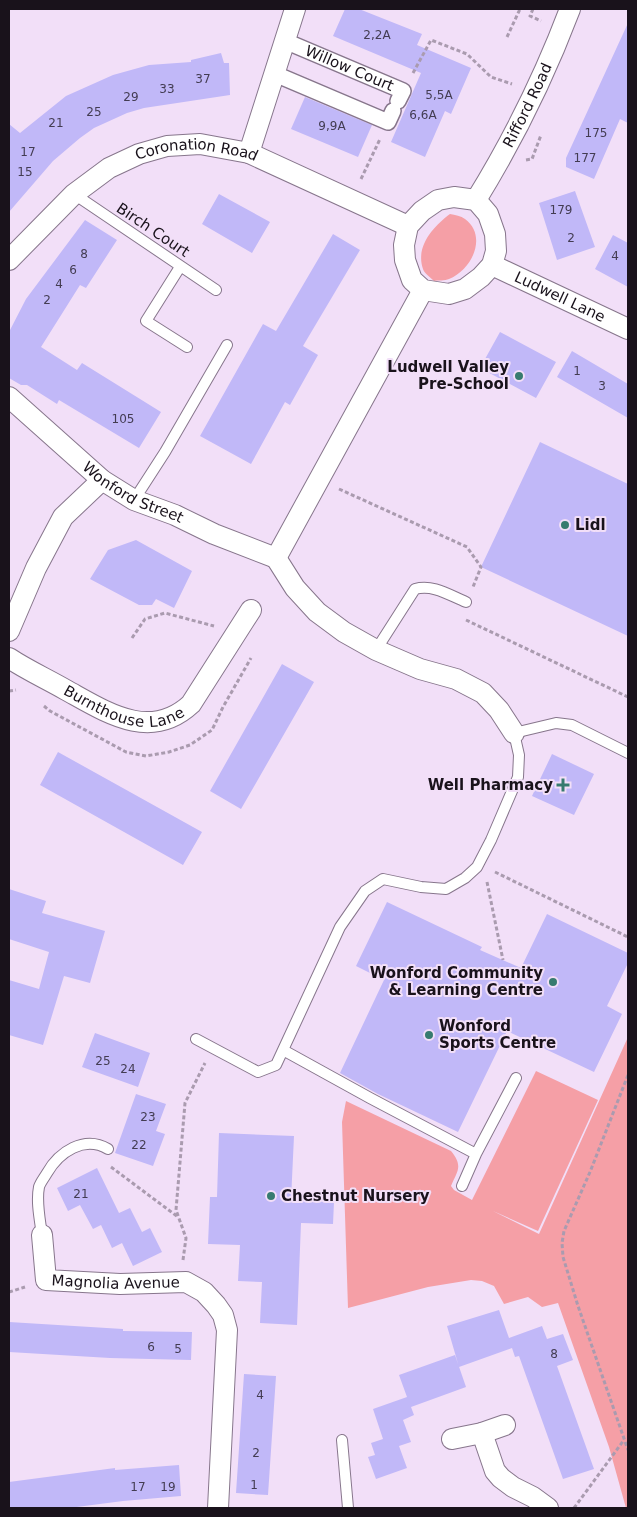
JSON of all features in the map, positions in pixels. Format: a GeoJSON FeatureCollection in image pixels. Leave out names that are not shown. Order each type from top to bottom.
{"type":"FeatureCollection","features":[{"type":"Feature","properties":{"kind":"street","name":"Willow Court"},"geometry":{"type":"LineString","coordinates":[[249,154],[295,9]]}},
{"type":"Feature","properties":{"kind":"street","name":"Rifford Road"},"geometry":{"type":"LineString","coordinates":[[476,200],[498,165],[534,92],[570,9]]}},
{"type":"Feature","properties":{"kind":"street","name":"Willow Court"},"geometry":{"type":"LineString","coordinates":[[285,41],[395,106]]}},
{"type":"Feature","properties":{"kind":"street"},"geometry":{"type":"LineString","coordinates":[[275,74],[395,106]]}},
{"type":"Feature","properties":{"kind":"street","name":"Coronation Road"},"geometry":{"type":"LineString","coordinates":[[9,260],[74,194],[109,168],[139,154],[167,146],[200,144],[249,154],[408,226]]}},
{"type":"Feature","properties":{"kind":"street"},"geometry":{"type":"LineString","coordinates":[[454,197],[476,200],[488,214],[495,234],[496,251],[492,265],[465,289],[449,294],[424,290],[412,280],[405,260],[404,245],[408,226],[422,211],[438,200],[454,197]]}},
{"type":"Feature","properties":{"kind":"street","name":"Ludwell Lane"},"geometry":{"type":"LineString","coordinates":[[492,265],[628,329]]}},
{"type":"Feature","properties":{"kind":"street"},"geometry":{"type":"LineString","coordinates":[[424,290],[276,558],[295,588],[317,612],[344,632],[376,650],[420,669],[456,679],[483,694],[499,710],[514,733]]}},
{"type":"Feature","properties":{"kind":"street","name":"Wonford Street"},"geometry":{"type":"LineString","coordinates":[[9,397],[102,480],[134,500],[175,515],[214,534],[276,558]]}},
{"type":"Feature","properties":{"kind":"street"},"geometry":{"type":"LineString","coordinates":[[9,630],[36,568],[63,518],[102,480]]}},
{"type":"Feature","properties":{"kind":"street","name":"Burnthouse Lane"},"geometry":{"type":"LineString","coordinates":[[9,658],[106,712],[131,722],[153,722],[168,719],[192,704],[251,610]]}},
{"type":"Feature","properties":{"kind":"street","name":"Magnolia Avenue"},"geometry":{"type":"LineString","coordinates":[[42,1235],[46,1280],[120,1284],[186,1282],[204,1292],[216,1304],[223,1316],[227,1330],[218,1508]]}},
{"type":"Feature","properties":{"kind":"street"},"geometry":{"type":"LineString","coordinates":[[452,1439],[482,1433],[505,1425]]}},
{"type":"Feature","properties":{"kind":"street"},"geometry":{"type":"LineString","coordinates":[[482,1433],[495,1471],[501,1478],[548,1508]]}},
{"type":"Feature","properties":{"kind":"lane","name":"Birch Court"},"geometry":{"type":"LineString","coordinates":[[74,194],[216,290]]}},
{"type":"Feature","properties":{"kind":"lane"},"geometry":{"type":"LineString","coordinates":[[180,267],[146,321],[187,347]]}},
{"type":"Feature","properties":{"kind":"lane"},"geometry":{"type":"LineString","coordinates":[[134,500],[166,452],[226,345]]}},
{"type":"Feature","properties":{"kind":"lane"},"geometry":{"type":"LineString","coordinates":[[376,650],[415,589],[424,586],[435,588],[466,602]]}},
{"type":"Feature","properties":{"kind":"lane"},"geometry":{"type":"LineString","coordinates":[[196,1039],[258,1072],[276,1065],[340,927],[365,891],[383,879],[422,887],[446,889],[465,878],[478,865],[518,777],[519,756],[514,733],[556,723],[572,725],[628,753]]}},
{"type":"Feature","properties":{"kind":"lane"},"geometry":{"type":"LineString","coordinates":[[283,1050],[476,1154]]}},
{"type":"Feature","properties":{"kind":"lane"},"geometry":{"type":"LineString","coordinates":[[462,1186],[476,1154],[516,1078]]}},
{"type":"Feature","properties":{"kind":"lane","name":"Magnolia Avenue"},"geometry":{"type":"LineString","coordinates":[[42,1235],[39,1187],[52,1163],[69,1149],[82,1144],[100,1144],[108,1149]]}},
{"type":"Feature","properties":{"kind":"lane"},"geometry":{"type":"LineString","coordinates":[[342,1440],[348,1508]]}},
{"type":"Feature","properties":{"kind":"path"},"geometry":{"type":"LineString","coordinates":[[506,36],[520,9]]}},
{"type":"Feature","properties":{"kind":"path"},"geometry":{"type":"LineString","coordinates":[[360,181],[395,106],[431,40],[467,54],[491,77],[534,92]]}},
{"type":"Feature","properties":{"kind":"path"},"geometry":{"type":"LineString","coordinates":[[320,479],[467,547],[481,567],[459,617],[628,697]]}},
{"type":"Feature","properties":{"kind":"path"},"geometry":{"type":"LineString","coordinates":[[132,638],[145,619],[166,613],[236,633]]}},
{"type":"Feature","properties":{"kind":"path"},"geometry":{"type":"LineString","coordinates":[[478,865],[628,938]]}},
{"type":"Feature","properties":{"kind":"path"},"geometry":{"type":"LineString","coordinates":[[478,865],[487,882],[503,960]]}},
{"type":"Feature","properties":{"kind":"path"},"geometry":{"type":"LineString","coordinates":[[186,1282],[182,1270],[186,1238],[176,1210],[185,1103],[213,1048]]}},
{"type":"Feature","properties":{"kind":"path"},"geometry":{"type":"LineString","coordinates":[[628,1075],[590,1172],[564,1231],[562,1244],[563,1257],[578,1306],[628,1450]]}},
{"type":"Feature","properties":{"kind":"path"},"geometry":{"type":"LineString","coordinates":[[109,1165],[179,1217]]}},
{"type":"Feature","properties":{"kind":"path"},"geometry":{"type":"LineString","coordinates":[[574,1508],[625,1440]]}},
{"type":"Feature","properties":{"kind":"shaded area"},"geometry":{"type":"Polygon","coordinates":[[[450,214],[463,218],[472,226],[476,243],[474,252],[470,261],[457,275],[447,280],[434,281],[424,270],[421,261],[422,252],[432,231],[450,214]]]}},
{"type":"Feature","properties":{"kind":"shaded area"},"geometry":{"type":"Polygon","coordinates":[[[628,1037],[628,1508],[626,1508],[609,1447],[558,1303],[542,1307],[528,1297],[504,1304],[494,1286],[482,1281],[471,1280],[428,1287],[348,1308],[342,1122],[346,1101],[451,1151],[455,1156],[458,1168],[451,1186],[454,1190],[472,1200],[536,1071],[598,1100],[538,1231],[493,1211],[539,1234],[628,1037]]]}},
{"type":"Feature","properties":{"kind":"building"},"geometry":{"type":"Polygon","coordinates":[[[345,9],[359,9],[422,34],[417,45],[471,68],[451,114],[445,111],[425,157],[391,142],[421,73],[333,36],[345,9]]]}},
{"type":"Feature","properties":{"kind":"building"},"geometry":{"type":"Polygon","coordinates":[[[628,23],[628,123],[620,119],[594,179],[566,167],[566,158],[628,23]]]}},
{"type":"Feature","properties":{"kind":"building"},"geometry":{"type":"Polygon","coordinates":[[[221,53],[224,63],[229,63],[230,95],[144,108],[127,113],[94,128],[53,161],[9,212],[9,124],[20,133],[66,96],[113,75],[149,65],[191,62],[191,60],[221,53]]]}},
{"type":"Feature","properties":{"kind":"building"},"geometry":{"type":"Polygon","coordinates":[[[305,97],[372,125],[358,157],[291,129],[305,97]]]}},
{"type":"Feature","properties":{"kind":"building"},"geometry":{"type":"Polygon","coordinates":[[[575,191],[595,247],[557,260],[539,203],[575,191]]]}},
{"type":"Feature","properties":{"kind":"building"},"geometry":{"type":"Polygon","coordinates":[[[219,194],[270,222],[252,253],[202,224],[219,194]]]}},
{"type":"Feature","properties":{"kind":"building"},"geometry":{"type":"Polygon","coordinates":[[[85,220],[117,240],[86,288],[80,285],[41,347],[77,370],[82,363],[161,412],[139,448],[59,400],[57,404],[27,385],[21,385],[9,378],[9,332],[26,299],[85,220]]]}},
{"type":"Feature","properties":{"kind":"building"},"geometry":{"type":"Polygon","coordinates":[[[333,234],[360,250],[303,346],[318,355],[290,405],[285,402],[251,464],[200,436],[263,324],[276,331],[333,234]]]}},
{"type":"Feature","properties":{"kind":"building"},"geometry":{"type":"Polygon","coordinates":[[[613,235],[628,243],[628,287],[595,269],[613,235]]]}},
{"type":"Feature","properties":{"kind":"building"},"geometry":{"type":"Polygon","coordinates":[[[500,332],[556,362],[536,398],[480,368],[500,332]]]}},
{"type":"Feature","properties":{"kind":"building"},"geometry":{"type":"Polygon","coordinates":[[[572,351],[628,384],[628,418],[557,377],[572,351]]]}},
{"type":"Feature","properties":{"kind":"building","name":"Lidl"},"geometry":{"type":"Polygon","coordinates":[[[540,442],[628,484],[628,636],[481,567],[540,442]]]}},
{"type":"Feature","properties":{"kind":"building"},"geometry":{"type":"Polygon","coordinates":[[[136,540],[192,571],[174,608],[156,599],[152,605],[139,605],[90,579],[108,550],[136,540]]]}},
{"type":"Feature","properties":{"kind":"building"},"geometry":{"type":"Polygon","coordinates":[[[282,664],[314,682],[241,809],[210,791],[282,664]]]}},
{"type":"Feature","properties":{"kind":"building"},"geometry":{"type":"Polygon","coordinates":[[[58,752],[202,832],[183,865],[40,785],[58,752]]]}},
{"type":"Feature","properties":{"kind":"building","name":"Well Pharmacy"},"geometry":{"type":"Polygon","coordinates":[[[552,754],[594,774],[574,815],[532,796],[552,754]]]}},
{"type":"Feature","properties":{"kind":"building"},"geometry":{"type":"Polygon","coordinates":[[[9,889],[46,901],[42,913],[105,931],[90,983],[64,976],[43,1045],[9,1035],[9,980],[39,989],[49,952],[9,939],[9,889]]]}},
{"type":"Feature","properties":{"kind":"building"},"geometry":{"type":"Polygon","coordinates":[[[387,902],[482,947],[480,950],[521,968],[547,914],[628,953],[628,963],[607,1006],[622,1014],[594,1072],[507,1031],[458,1132],[378,1094],[340,1073],[384,980],[356,966],[387,902]]]}},
{"type":"Feature","properties":{"kind":"building"},"geometry":{"type":"Polygon","coordinates":[[[95,1033],[150,1053],[138,1087],[82,1067],[95,1033]]]}},
{"type":"Feature","properties":{"kind":"building"},"geometry":{"type":"Polygon","coordinates":[[[136,1094],[166,1104],[156,1131],[165,1134],[153,1166],[115,1153],[136,1094]]]}},
{"type":"Feature","properties":{"kind":"building"},"geometry":{"type":"Polygon","coordinates":[[[219,1133],[294,1136],[291,1200],[334,1202],[333,1224],[301,1223],[297,1325],[260,1323],[262,1282],[238,1281],[240,1245],[208,1244],[210,1197],[217,1197],[219,1133]]]}},
{"type":"Feature","properties":{"kind":"building"},"geometry":{"type":"Polygon","coordinates":[[[97,1168],[119,1213],[130,1208],[142,1232],[150,1228],[162,1252],[133,1266],[122,1243],[112,1248],[101,1225],[93,1229],[80,1205],[68,1211],[57,1188],[97,1168]]]}},
{"type":"Feature","properties":{"kind":"building"},"geometry":{"type":"Polygon","coordinates":[[[499,1310],[509,1338],[542,1326],[547,1339],[563,1334],[573,1360],[557,1366],[594,1469],[563,1479],[519,1356],[515,1357],[512,1348],[459,1367],[447,1326],[499,1310]]]}},
{"type":"Feature","properties":{"kind":"building"},"geometry":{"type":"Polygon","coordinates":[[[9,1322],[123,1329],[123,1331],[192,1332],[191,1360],[110,1358],[9,1352],[9,1322]]]}},
{"type":"Feature","properties":{"kind":"building"},"geometry":{"type":"Polygon","coordinates":[[[455,1355],[466,1387],[411,1407],[414,1415],[403,1420],[411,1442],[399,1446],[407,1468],[376,1479],[368,1457],[375,1455],[371,1443],[383,1439],[373,1409],[407,1397],[399,1375],[455,1355]]]}},
{"type":"Feature","properties":{"kind":"building"},"geometry":{"type":"Polygon","coordinates":[[[244,1374],[276,1376],[268,1495],[236,1493],[244,1374]]]}},
{"type":"Feature","properties":{"kind":"building"},"geometry":{"type":"Polygon","coordinates":[[[179,1465],[181,1496],[69,1508],[9,1508],[9,1482],[115,1468],[115,1470],[179,1465]]]}},
{"type":"Feature","properties":{"kind":"place","name":"Ludwell Valley Pre-School"},"geometry":{"type":"Point","coordinates":[519,376]}},
{"type":"Feature","properties":{"kind":"place","name":"Lidl"},"geometry":{"type":"Point","coordinates":[565,525]}},
{"type":"Feature","properties":{"kind":"place","name":"Well Pharmacy"},"geometry":{"type":"Point","coordinates":[563,785]}},
{"type":"Feature","properties":{"kind":"place","name":"Wonford Community & Learning Centre"},"geometry":{"type":"Point","coordinates":[553,982]}},
{"type":"Feature","properties":{"kind":"place","name":"Wonford Sports Centre"},"geometry":{"type":"Point","coordinates":[429,1035]}},
{"type":"Feature","properties":{"kind":"place","name":"Chestnut Nursery"},"geometry":{"type":"Point","coordinates":[271,1196]}}]}
